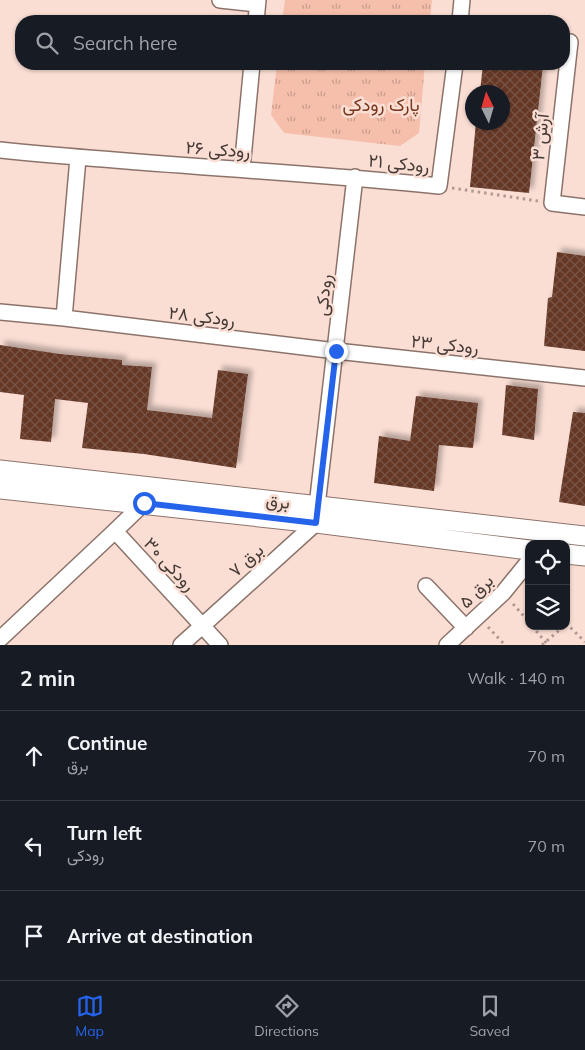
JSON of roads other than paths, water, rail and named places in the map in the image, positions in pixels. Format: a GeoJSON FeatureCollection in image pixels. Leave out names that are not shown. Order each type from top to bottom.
{"type":"FeatureCollection","features":[{"type":"Feature","properties":{"kind":"street"},"geometry":{"type":"LineString","coordinates":[[220,0],[258,2],[257,15]]}},
{"type":"Feature","properties":{"kind":"street"},"geometry":{"type":"LineString","coordinates":[[461,15],[462,0]]}},
{"type":"Feature","properties":{"kind":"street","name":"آرش ۳"},"geometry":{"type":"LineString","coordinates":[[570,65],[573,42]]}},
{"type":"Feature","properties":{"kind":"street"},"geometry":{"type":"LineString","coordinates":[[242,170],[251,70]]}},
{"type":"Feature","properties":{"kind":"street","name":"رودکی ۲۱"},"geometry":{"type":"LineString","coordinates":[[355,177],[440,186],[453,70]]}},
{"type":"Feature","properties":{"kind":"street","name":"آرش ۳"},"geometry":{"type":"LineString","coordinates":[[569,70],[552,203],[585,207]]}},
{"type":"Feature","properties":{"kind":"street","name":"رودکی ۲۶"},"geometry":{"type":"LineString","coordinates":[[0,150],[78,158],[355,177]]}},
{"type":"Feature","properties":{"kind":"street"},"geometry":{"type":"LineString","coordinates":[[64,318],[78,158]]}},
{"type":"Feature","properties":{"kind":"street","name":"رودکی"},"geometry":{"type":"LineString","coordinates":[[316,514],[355,177]]}},
{"type":"Feature","properties":{"kind":"street","name":"رودکی ۲۸"},"geometry":{"type":"LineString","coordinates":[[0,312],[336,351]]}},
{"type":"Feature","properties":{"kind":"street","name":"رودکی ۲۳"},"geometry":{"type":"LineString","coordinates":[[336,351],[585,378]]}},
{"type":"Feature","properties":{"kind":"street","name":"برق"},"geometry":{"type":"LineString","coordinates":[[0,470],[316,514],[525,549]]}},
{"type":"Feature","properties":{"kind":"street","name":"برق"},"geometry":{"type":"LineString","coordinates":[[0,489],[144,503],[316,514],[585,536]]}},
{"type":"Feature","properties":{"kind":"street"},"geometry":{"type":"LineString","coordinates":[[0,639],[144,503]]}},
{"type":"Feature","properties":{"kind":"street","name":"برق ۷"},"geometry":{"type":"LineString","coordinates":[[181,645],[316,514]]}},
{"type":"Feature","properties":{"kind":"street","name":"رودکی ۳۰"},"geometry":{"type":"LineString","coordinates":[[115,531],[220,645]]}},
{"type":"Feature","properties":{"kind":"street"},"geometry":{"type":"LineString","coordinates":[[570,554],[585,556]]}},
{"type":"Feature","properties":{"kind":"street","name":"برق ۵"},"geometry":{"type":"LineString","coordinates":[[447,645],[503,592],[525,566]]}},
{"type":"Feature","properties":{"kind":"street"},"geometry":{"type":"LineString","coordinates":[[426,586],[466,628]]}},
{"type":"Feature","properties":{"kind":"park label","name":"پارک رودکی"},"geometry":{"type":"Point","coordinates":[381,104]}}]}
